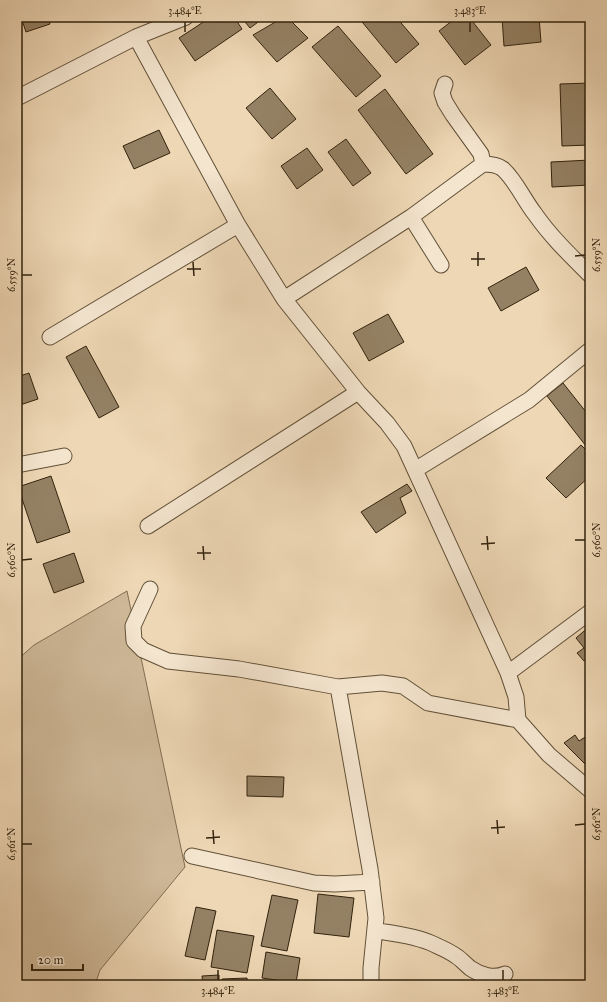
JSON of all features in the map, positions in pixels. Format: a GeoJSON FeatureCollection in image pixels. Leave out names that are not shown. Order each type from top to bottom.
{"type":"FeatureCollection","features":[{"type":"Feature","properties":{"kind":"street"},"geometry":{"type":"LineString","coordinates":[[17,98],[136,37],[186,17]]}},
{"type":"Feature","properties":{"kind":"street"},"geometry":{"type":"LineString","coordinates":[[136,37],[238,225],[284,299],[358,392],[387,423],[404,446],[508,673],[516,697],[518,720],[549,755],[590,790]]}},
{"type":"Feature","properties":{"kind":"street"},"geometry":{"type":"LineString","coordinates":[[445,84],[442,93],[445,102],[481,154],[483,164]]}},
{"type":"Feature","properties":{"kind":"street"},"geometry":{"type":"LineString","coordinates":[[284,299],[411,217],[483,164],[490,164],[502,168],[553,238],[590,276]]}},
{"type":"Feature","properties":{"kind":"street"},"geometry":{"type":"LineString","coordinates":[[411,217],[441,265]]}},
{"type":"Feature","properties":{"kind":"street"},"geometry":{"type":"LineString","coordinates":[[50,337],[238,225]]}},
{"type":"Feature","properties":{"kind":"street"},"geometry":{"type":"LineString","coordinates":[[415,470],[529,400],[590,350]]}},
{"type":"Feature","properties":{"kind":"street"},"geometry":{"type":"LineString","coordinates":[[148,526],[358,392]]}},
{"type":"Feature","properties":{"kind":"street"},"geometry":{"type":"LineString","coordinates":[[17,465],[64,456]]}},
{"type":"Feature","properties":{"kind":"street"},"geometry":{"type":"LineString","coordinates":[[150,589],[133,626],[134,641],[143,650],[168,661],[239,669],[338,687],[382,683],[403,686],[428,703],[518,720]]}},
{"type":"Feature","properties":{"kind":"street"},"geometry":{"type":"LineString","coordinates":[[508,673],[590,612]]}},
{"type":"Feature","properties":{"kind":"street"},"geometry":{"type":"LineString","coordinates":[[338,687],[372,882],[376,918],[376,931],[371,968],[371,985]]}},
{"type":"Feature","properties":{"kind":"street"},"geometry":{"type":"LineString","coordinates":[[192,856],[314,883],[335,884],[372,882]]}},
{"type":"Feature","properties":{"kind":"street"},"geometry":{"type":"LineString","coordinates":[[376,931],[428,942],[447,950],[458,957],[471,969],[486,976],[498,977],[505,974]]}},
{"type":"Feature","properties":{"kind":"shaded area"},"geometry":{"type":"Polygon","coordinates":[[[127,591],[185,867],[100,970],[95,985],[17,985],[17,660],[34,645],[127,591]]]}},
{"type":"Feature","properties":{"kind":"building"},"geometry":{"type":"Polygon","coordinates":[[[21,17],[48,17],[50,24],[26,32],[21,17]]]}},
{"type":"Feature","properties":{"kind":"building"},"geometry":{"type":"Polygon","coordinates":[[[211,17],[234,17],[242,29],[195,61],[179,38],[211,17]]]}},
{"type":"Feature","properties":{"kind":"building"},"geometry":{"type":"Polygon","coordinates":[[[241,17],[265,17],[250,28],[241,17]]]}},
{"type":"Feature","properties":{"kind":"building"},"geometry":{"type":"Polygon","coordinates":[[[284,17],[287,17],[308,38],[277,62],[253,35],[284,17]]]}},
{"type":"Feature","properties":{"kind":"building"},"geometry":{"type":"Polygon","coordinates":[[[358,17],[396,17],[419,44],[396,63],[358,17]]]}},
{"type":"Feature","properties":{"kind":"building"},"geometry":{"type":"Polygon","coordinates":[[[457,17],[469,17],[491,45],[465,65],[439,31],[457,17]]]}},
{"type":"Feature","properties":{"kind":"building"},"geometry":{"type":"Polygon","coordinates":[[[502,17],[539,17],[541,42],[504,46],[502,17]]]}},
{"type":"Feature","properties":{"kind":"building"},"geometry":{"type":"Polygon","coordinates":[[[338,26],[381,76],[356,97],[312,47],[338,26]]]}},
{"type":"Feature","properties":{"kind":"building"},"geometry":{"type":"Polygon","coordinates":[[[590,83],[590,145],[562,146],[560,84],[590,83]]]}},
{"type":"Feature","properties":{"kind":"building"},"geometry":{"type":"Polygon","coordinates":[[[270,88],[296,119],[272,139],[246,108],[270,88]]]}},
{"type":"Feature","properties":{"kind":"building"},"geometry":{"type":"Polygon","coordinates":[[[385,89],[433,154],[406,174],[358,110],[385,89]]]}},
{"type":"Feature","properties":{"kind":"building"},"geometry":{"type":"Polygon","coordinates":[[[159,130],[170,153],[134,169],[123,146],[159,130]]]}},
{"type":"Feature","properties":{"kind":"building"},"geometry":{"type":"Polygon","coordinates":[[[346,139],[371,173],[353,186],[328,152],[346,139]]]}},
{"type":"Feature","properties":{"kind":"building"},"geometry":{"type":"Polygon","coordinates":[[[307,148],[323,170],[297,189],[281,166],[307,148]]]}},
{"type":"Feature","properties":{"kind":"building"},"geometry":{"type":"Polygon","coordinates":[[[590,160],[590,185],[552,187],[551,162],[590,160]]]}},
{"type":"Feature","properties":{"kind":"building"},"geometry":{"type":"Polygon","coordinates":[[[526,267],[539,290],[501,311],[488,288],[526,267]]]}},
{"type":"Feature","properties":{"kind":"building"},"geometry":{"type":"Polygon","coordinates":[[[388,314],[404,342],[369,361],[353,333],[388,314]]]}},
{"type":"Feature","properties":{"kind":"building"},"geometry":{"type":"Polygon","coordinates":[[[86,346],[119,407],[99,418],[66,357],[86,346]]]}},
{"type":"Feature","properties":{"kind":"building"},"geometry":{"type":"Polygon","coordinates":[[[29,373],[38,399],[17,406],[17,377],[29,373]]]}},
{"type":"Feature","properties":{"kind":"building"},"geometry":{"type":"Polygon","coordinates":[[[563,383],[590,417],[590,443],[586,446],[547,396],[563,383]]]}},
{"type":"Feature","properties":{"kind":"building"},"geometry":{"type":"Polygon","coordinates":[[[581,445],[590,454],[590,476],[566,498],[546,478],[581,445]]]}},
{"type":"Feature","properties":{"kind":"building"},"geometry":{"type":"Polygon","coordinates":[[[51,476],[70,532],[37,543],[18,487],[51,476]]]}},
{"type":"Feature","properties":{"kind":"building"},"geometry":{"type":"Polygon","coordinates":[[[407,484],[412,491],[400,498],[406,513],[376,533],[361,512],[407,484]]]}},
{"type":"Feature","properties":{"kind":"building"},"geometry":{"type":"Polygon","coordinates":[[[74,553],[84,582],[54,593],[43,564],[74,553]]]}},
{"type":"Feature","properties":{"kind":"building"},"geometry":{"type":"Polygon","coordinates":[[[590,626],[590,660],[588,658],[584,661],[577,653],[584,648],[576,638],[590,626]]]}},
{"type":"Feature","properties":{"kind":"building"},"geometry":{"type":"Polygon","coordinates":[[[590,734],[590,769],[564,743],[575,735],[579,741],[590,734]]]}},
{"type":"Feature","properties":{"kind":"building"},"geometry":{"type":"Polygon","coordinates":[[[247,776],[284,777],[283,797],[247,796],[247,776]]]}},
{"type":"Feature","properties":{"kind":"building"},"geometry":{"type":"Polygon","coordinates":[[[318,894],[354,898],[349,937],[314,933],[318,894]]]}},
{"type":"Feature","properties":{"kind":"building"},"geometry":{"type":"Polygon","coordinates":[[[272,895],[298,900],[287,951],[261,946],[272,895]]]}},
{"type":"Feature","properties":{"kind":"building"},"geometry":{"type":"Polygon","coordinates":[[[196,907],[216,911],[205,960],[185,956],[196,907]]]}},
{"type":"Feature","properties":{"kind":"building"},"geometry":{"type":"Polygon","coordinates":[[[217,930],[254,936],[247,973],[211,967],[217,930]]]}},
{"type":"Feature","properties":{"kind":"building"},"geometry":{"type":"Polygon","coordinates":[[[266,952],[300,958],[296,983],[262,978],[266,952]]]}},
{"type":"Feature","properties":{"kind":"building"},"geometry":{"type":"Polygon","coordinates":[[[219,975],[219,985],[203,985],[202,976],[219,975]]]}},
{"type":"Feature","properties":{"kind":"building"},"geometry":{"type":"Polygon","coordinates":[[[247,978],[248,985],[223,985],[222,979],[247,978]]]}}]}
